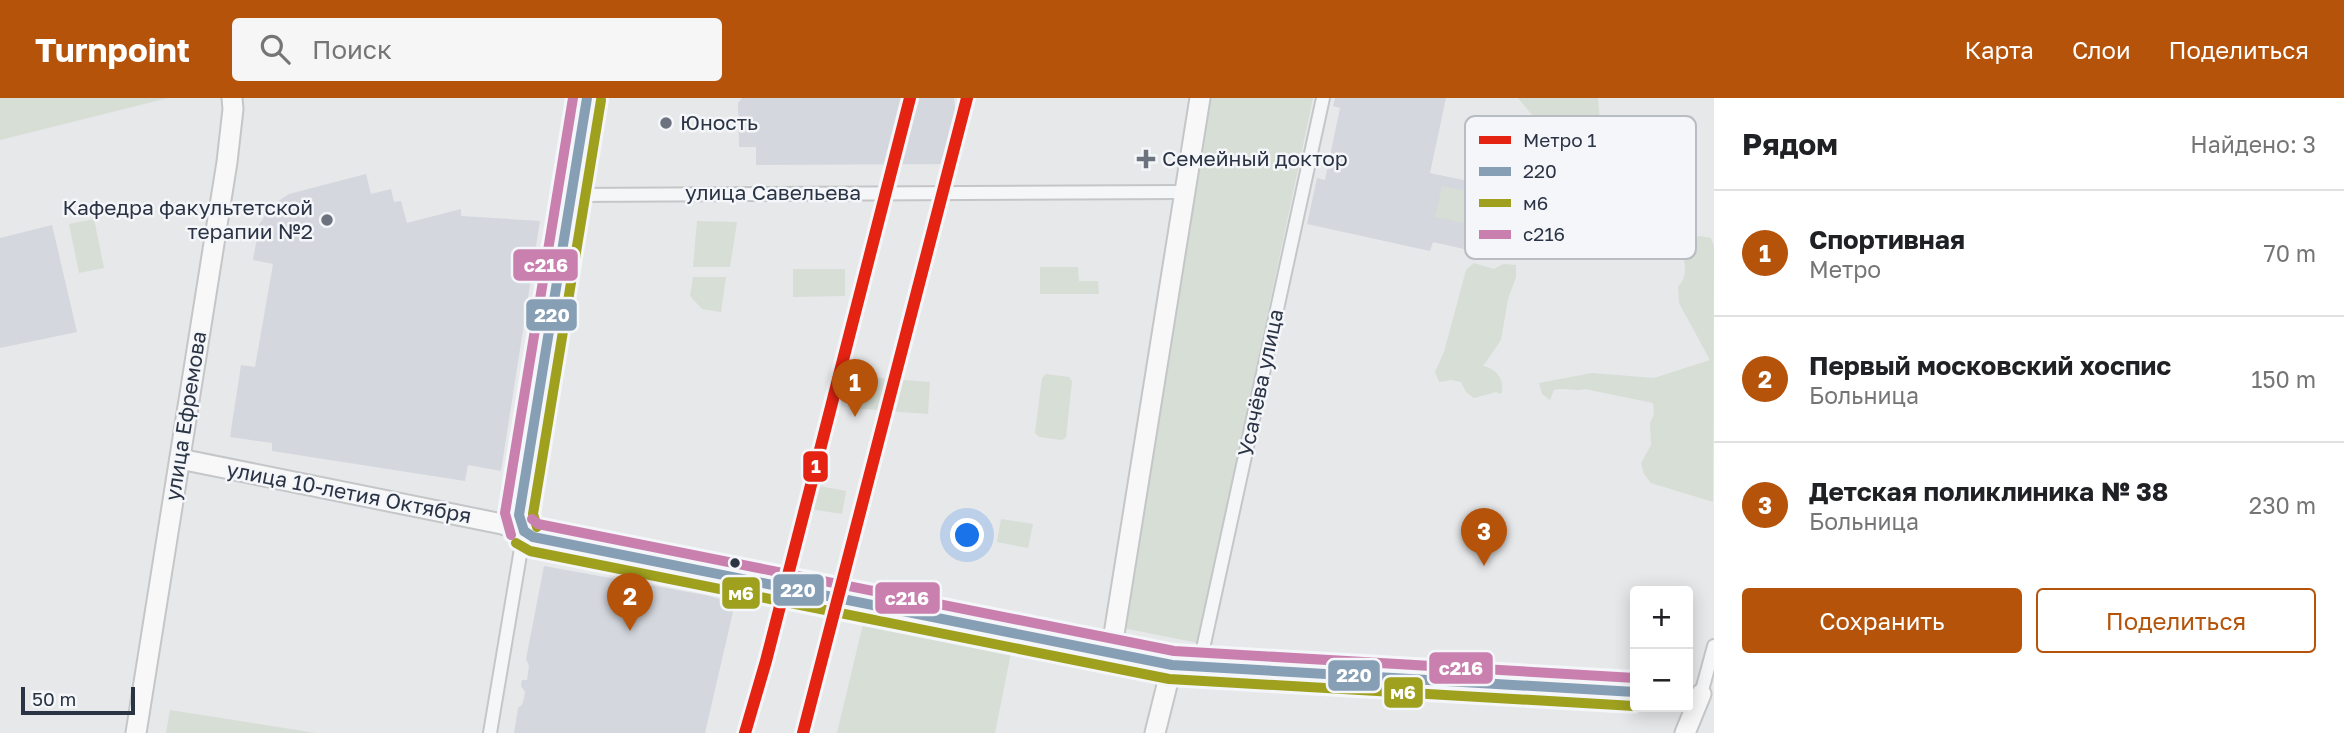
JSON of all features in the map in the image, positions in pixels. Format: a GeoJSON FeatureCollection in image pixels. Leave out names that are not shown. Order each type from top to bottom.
{"type":"FeatureCollection","features":[{"type":"Feature","properties":{"kind":"street","name":"улица Ефремова"},"geometry":{"type":"LineString","coordinates":[[136,733],[227,162],[232,98]]}},
{"type":"Feature","properties":{"kind":"street"},"geometry":{"type":"LineString","coordinates":[[490,733],[524,531],[519,515],[587,98]]}},
{"type":"Feature","properties":{"kind":"street"},"geometry":{"type":"LineString","coordinates":[[1111,653],[1200,98]]}},
{"type":"Feature","properties":{"kind":"street","name":"Усачёва улица"},"geometry":{"type":"LineString","coordinates":[[1199,667],[1323,98]]}},
{"type":"Feature","properties":{"kind":"street","name":"улица Савельева"},"geometry":{"type":"LineString","coordinates":[[572,195],[1183,192]]}},
{"type":"Feature","properties":{"kind":"street","name":"улица 10-летия Октября"},"geometry":{"type":"LineString","coordinates":[[180,459],[472,518],[524,531],[533,537],[1172,665],[1630,692]]}},
{"type":"Feature","properties":{"kind":"street"},"geometry":{"type":"LineString","coordinates":[[1689,723],[1701,694],[1714,646]]}},
{"type":"Feature","properties":{"kind":"street"},"geometry":{"type":"LineString","coordinates":[[1155,733],[1172,665]]}},
{"type":"Feature","properties":{"kind":"shaded area"},"geometry":{"type":"Polygon","coordinates":[[[0,98],[168,98],[0,140],[0,98]]]}},
{"type":"Feature","properties":{"kind":"shaded area"},"geometry":{"type":"Polygon","coordinates":[[[742,98],[954,98],[960,164],[756,165],[756,147],[739,147],[738,103],[742,98]]]}},
{"type":"Feature","properties":{"kind":"shaded area"},"geometry":{"type":"Polygon","coordinates":[[[1210,98],[1313,98],[1198,643],[1123,628],[1123,615],[1210,98]]]}},
{"type":"Feature","properties":{"kind":"shaded area"},"geometry":{"type":"Polygon","coordinates":[[[1335,98],[1446,98],[1430,173],[1465,180],[1465,249],[1433,242],[1430,251],[1307,224],[1317,178],[1325,180],[1340,108],[1333,106],[1335,98]]]}},
{"type":"Feature","properties":{"kind":"shaded area"},"geometry":{"type":"Polygon","coordinates":[[[1518,98],[1598,98],[1599,116],[1533,116],[1518,98]]]}},
{"type":"Feature","properties":{"kind":"shaded area"},"geometry":{"type":"Polygon","coordinates":[[[366,174],[371,194],[391,189],[394,202],[401,201],[407,223],[461,209],[461,216],[540,221],[501,471],[468,465],[465,481],[272,451],[272,443],[230,437],[241,365],[255,367],[273,264],[253,260],[259,225],[271,206],[289,194],[366,174]]]}},
{"type":"Feature","properties":{"kind":"shaded area"},"geometry":{"type":"Polygon","coordinates":[[[1442,186],[1465,191],[1464,223],[1435,217],[1442,186]]]}},
{"type":"Feature","properties":{"kind":"shaded area"},"geometry":{"type":"Polygon","coordinates":[[[94,219],[104,268],[79,273],[69,224],[94,219]]]}},
{"type":"Feature","properties":{"kind":"shaded area"},"geometry":{"type":"Polygon","coordinates":[[[697,221],[737,222],[730,267],[693,267],[697,221]]]}},
{"type":"Feature","properties":{"kind":"shaded area"},"geometry":{"type":"Polygon","coordinates":[[[52,225],[77,332],[0,348],[0,238],[52,225]]]}},
{"type":"Feature","properties":{"kind":"shaded area"},"geometry":{"type":"Polygon","coordinates":[[[1696,237],[1711,238],[1714,246],[1713,502],[1651,483],[1644,474],[1641,463],[1651,445],[1653,403],[1585,389],[1554,390],[1550,400],[1542,394],[1539,383],[1592,373],[1654,378],[1710,360],[1679,303],[1678,287],[1685,274],[1684,259],[1696,259],[1696,237]]]}},
{"type":"Feature","properties":{"kind":"shaded area"},"geometry":{"type":"Polygon","coordinates":[[[1474,263],[1494,269],[1503,264],[1516,265],[1516,277],[1508,299],[1501,340],[1483,366],[1492,369],[1499,376],[1501,394],[1496,392],[1474,398],[1466,392],[1461,382],[1439,382],[1435,372],[1444,352],[1466,270],[1474,263]]]}},
{"type":"Feature","properties":{"kind":"shaded area"},"geometry":{"type":"Polygon","coordinates":[[[1040,267],[1078,267],[1079,281],[1098,281],[1099,294],[1040,294],[1040,267]]]}},
{"type":"Feature","properties":{"kind":"shaded area"},"geometry":{"type":"Polygon","coordinates":[[[793,269],[845,269],[845,296],[793,297],[793,269]]]}},
{"type":"Feature","properties":{"kind":"shaded area"},"geometry":{"type":"Polygon","coordinates":[[[693,277],[726,277],[721,312],[702,309],[690,296],[693,277]]]}},
{"type":"Feature","properties":{"kind":"shaded area"},"geometry":{"type":"Polygon","coordinates":[[[1046,374],[1069,377],[1072,381],[1066,437],[1062,440],[1039,437],[1035,433],[1042,378],[1046,374]]]}},
{"type":"Feature","properties":{"kind":"shaded area"},"geometry":{"type":"Polygon","coordinates":[[[853,376],[930,382],[928,414],[850,408],[853,376]]]}},
{"type":"Feature","properties":{"kind":"shaded area"},"geometry":{"type":"Polygon","coordinates":[[[814,485],[846,491],[842,514],[810,509],[814,485]]]}},
{"type":"Feature","properties":{"kind":"shaded area"},"geometry":{"type":"Polygon","coordinates":[[[1001,519],[1033,524],[1028,548],[997,542],[1001,519]]]}},
{"type":"Feature","properties":{"kind":"shaded area"},"geometry":{"type":"Polygon","coordinates":[[[544,566],[705,595],[735,603],[705,733],[514,733],[518,708],[524,698],[525,692],[521,686],[522,680],[527,680],[529,666],[526,659],[544,566]]]}},
{"type":"Feature","properties":{"kind":"shaded area"},"geometry":{"type":"Polygon","coordinates":[[[863,624],[1011,653],[995,733],[837,733],[863,624]]]}},
{"type":"Feature","properties":{"kind":"shaded area"},"geometry":{"type":"Polygon","coordinates":[[[170,710],[316,733],[166,733],[170,710]]]}},
{"type":"Feature","properties":{"kind":"metro line","name":"1"},"geometry":{"type":"LineString","coordinates":[[745,733],[766,661],[910,98]]}},
{"type":"Feature","properties":{"kind":"metro line","name":"1"},"geometry":{"type":"LineString","coordinates":[[803,733],[967,98]]}},
{"type":"Feature","properties":{"kind":"transit line","name":"с216"},"geometry":{"type":"LineString","coordinates":[[511,535],[505,513],[573,98]]}},
{"type":"Feature","properties":{"kind":"transit line","name":"220"},"geometry":{"type":"LineString","coordinates":[[524,531],[519,515],[587,98]]}},
{"type":"Feature","properties":{"kind":"transit line","name":"м6"},"geometry":{"type":"LineString","coordinates":[[537,527],[533,514],[601,100]]}},
{"type":"Feature","properties":{"kind":"transit line","name":"с216"},"geometry":{"type":"LineString","coordinates":[[532,519],[538,524],[1174,651],[1630,678]]}},
{"type":"Feature","properties":{"kind":"transit line","name":"220"},"geometry":{"type":"LineString","coordinates":[[524,531],[533,537],[1172,665],[1630,692]]}},
{"type":"Feature","properties":{"kind":"transit line","name":"м6"},"geometry":{"type":"LineString","coordinates":[[516,543],[530,551],[1169,679],[1630,706]]}},
{"type":"Feature","properties":{"kind":"place","name":"Юность"},"geometry":{"type":"Point","coordinates":[666,123]}},
{"type":"Feature","properties":{"kind":"place","name":"Семейный доктор"},"geometry":{"type":"Point","coordinates":[1146,159]}},
{"type":"Feature","properties":{"kind":"place","name":"Кафедра факультетской терапии №2"},"geometry":{"type":"Point","coordinates":[327,220]}},
{"type":"Feature","properties":{"kind":"place","name":"Спортивная"},"geometry":{"type":"Point","coordinates":[855,417]}},
{"type":"Feature","properties":{"kind":"place","name":"Детская поликлиника № 38"},"geometry":{"type":"Point","coordinates":[1484,566]}},
{"type":"Feature","properties":{"kind":"place","name":"Первый московский хоспис"},"geometry":{"type":"Point","coordinates":[630,631]}}]}
